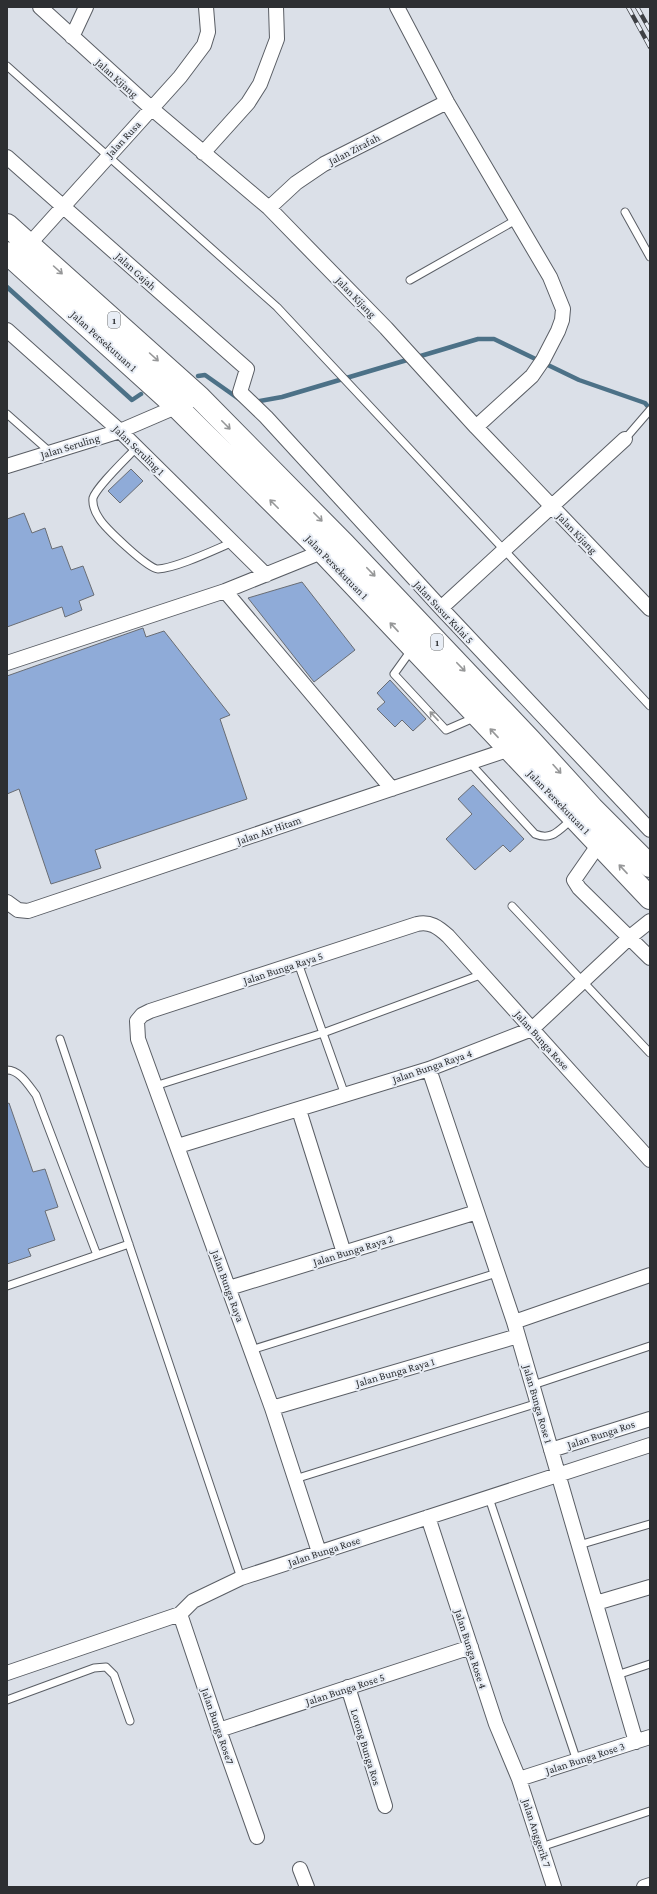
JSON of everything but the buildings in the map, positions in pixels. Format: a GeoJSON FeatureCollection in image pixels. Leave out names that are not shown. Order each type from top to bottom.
{"type":"FeatureCollection","features":[{"type":"Feature","properties":{"kind":"highway","name":"Jalan Persekutuan 1"},"geometry":{"type":"LineString","coordinates":[[7,225],[199,397],[344,544],[531,740],[592,808],[650,866]]}},
{"type":"Feature","properties":{"kind":"highway","name":"Jalan Persekutuan 1"},"geometry":{"type":"LineString","coordinates":[[11,256],[176,406],[322,551],[650,898]]}},
{"type":"Feature","properties":{"kind":"street","name":"Jalan Kijang"},"geometry":{"type":"LineString","coordinates":[[40,7],[151,108],[269,208],[427,371],[476,427],[650,609]]}},
{"type":"Feature","properties":{"kind":"street"},"geometry":{"type":"LineString","coordinates":[[72,37],[86,7]]}},
{"type":"Feature","properties":{"kind":"street","name":"Jalan Rusa"},"geometry":{"type":"LineString","coordinates":[[11,256],[29,244],[62,205],[180,77],[204,45],[208,32],[206,7]]}},
{"type":"Feature","properties":{"kind":"street"},"geometry":{"type":"LineString","coordinates":[[203,153],[248,103],[260,84],[277,39],[276,7]]}},
{"type":"Feature","properties":{"kind":"street"},"geometry":{"type":"LineString","coordinates":[[397,7],[447,102],[550,277],[564,309],[558,331],[543,360],[532,376],[476,427]]}},
{"type":"Feature","properties":{"kind":"street","name":"Jalan Zirafah"},"geometry":{"type":"LineString","coordinates":[[269,208],[296,183],[324,164],[447,102]]}},
{"type":"Feature","properties":{"kind":"street","name":"Jalan Gajah"},"geometry":{"type":"LineString","coordinates":[[7,157],[247,369],[240,392]]}},
{"type":"Feature","properties":{"kind":"street","name":"Jalan Seruling 1"},"geometry":{"type":"LineString","coordinates":[[7,330],[120,430],[266,575]]}},
{"type":"Feature","properties":{"kind":"street","name":"Jalan Susur Kulai 5"},"geometry":{"type":"LineString","coordinates":[[240,392],[266,417],[441,608],[650,830]]}},
{"type":"Feature","properties":{"kind":"street","name":"Jalan Seruling"},"geometry":{"type":"LineString","coordinates":[[7,466],[120,430],[199,397]]}},
{"type":"Feature","properties":{"kind":"street"},"geometry":{"type":"LineString","coordinates":[[441,608],[625,439]]}},
{"type":"Feature","properties":{"kind":"street"},"geometry":{"type":"LineString","coordinates":[[7,664],[225,591],[322,551],[344,544]]}},
{"type":"Feature","properties":{"kind":"street"},"geometry":{"type":"LineString","coordinates":[[225,591],[392,789]]}},
{"type":"Feature","properties":{"kind":"street","name":"Jalan Air Hitam"},"geometry":{"type":"LineString","coordinates":[[7,902],[18,910],[28,911],[469,762],[510,750],[531,740]]}},
{"type":"Feature","properties":{"kind":"street"},"geometry":{"type":"LineString","coordinates":[[600,844],[574,880],[579,888],[650,958]]}},
{"type":"Feature","properties":{"kind":"street","name":"Jalan Bunga Raya 4"},"geometry":{"type":"LineString","coordinates":[[178,1146],[429,1069],[532,1029],[630,937],[650,921]]}},
{"type":"Feature","properties":{"kind":"street","name":"Jalan Bunga Raya 5"},"geometry":{"type":"LineString","coordinates":[[137,1021],[142,1015],[150,1011],[417,924],[424,922],[432,924]]}},
{"type":"Feature","properties":{"kind":"street","name":"Jalan Bunga Rose"},"geometry":{"type":"LineString","coordinates":[[432,924],[448,936],[650,1160]]}},
{"type":"Feature","properties":{"kind":"street","name":"Jalan Bunga Raya"},"geometry":{"type":"LineString","coordinates":[[137,1021],[138,1039],[272,1408],[319,1552]]}},
{"type":"Feature","properties":{"kind":"street","name":"Jalan Bunga Rose 1"},"geometry":{"type":"LineString","coordinates":[[429,1069],[514,1322],[636,1742]]}},
{"type":"Feature","properties":{"kind":"street"},"geometry":{"type":"LineString","coordinates":[[298,1110],[344,1253]]}},
{"type":"Feature","properties":{"kind":"street","name":"Jalan Bunga Raya 2"},"geometry":{"type":"LineString","coordinates":[[229,1288],[477,1212]]}},
{"type":"Feature","properties":{"kind":"street"},"geometry":{"type":"LineString","coordinates":[[514,1322],[650,1275]]}},
{"type":"Feature","properties":{"kind":"street","name":"Jalan Bunga Raya 1"},"geometry":{"type":"LineString","coordinates":[[272,1408],[518,1336]]}},
{"type":"Feature","properties":{"kind":"street","name":"Jalan Bunga Ros"},"geometry":{"type":"LineString","coordinates":[[551,1450],[650,1418]]}},
{"type":"Feature","properties":{"kind":"street","name":"Jalan Bunga Rose"},"geometry":{"type":"LineString","coordinates":[[7,1673],[180,1614],[193,1602],[241,1578],[559,1476],[650,1445]]}},
{"type":"Feature","properties":{"kind":"street","name":"Jalan Bunga Rose 4"},"geometry":{"type":"LineString","coordinates":[[428,1518],[496,1724],[519,1779]]}},
{"type":"Feature","properties":{"kind":"street"},"geometry":{"type":"LineString","coordinates":[[596,1603],[650,1587]]}},
{"type":"Feature","properties":{"kind":"street","name":"Jalan Bunga Rose7"},"geometry":{"type":"LineString","coordinates":[[180,1614],[257,1837]]}},
{"type":"Feature","properties":{"kind":"street","name":"Jalan Bunga Rose 5"},"geometry":{"type":"LineString","coordinates":[[219,1730],[470,1647]]}},
{"type":"Feature","properties":{"kind":"street","name":"Lorong Bunga Ros"},"geometry":{"type":"LineString","coordinates":[[348,1688],[385,1806]]}},
{"type":"Feature","properties":{"kind":"street","name":"Jalan Bunga Rose 3"},"geometry":{"type":"LineString","coordinates":[[519,1779],[650,1737]]}},
{"type":"Feature","properties":{"kind":"street","name":"Jalan Anggerik 7"},"geometry":{"type":"LineString","coordinates":[[519,1779],[554,1887]]}},
{"type":"Feature","properties":{"kind":"street"},"geometry":{"type":"LineString","coordinates":[[300,1869],[307,1887]]}},
{"type":"Feature","properties":{"kind":"street"},"geometry":{"type":"LineString","coordinates":[[644,1887],[650,1885]]}},
{"type":"Feature","properties":{"kind":"lane"},"geometry":{"type":"LineString","coordinates":[[7,66],[277,307],[364,402],[650,706]]}},
{"type":"Feature","properties":{"kind":"lane"},"geometry":{"type":"LineString","coordinates":[[625,212],[650,257]]}},
{"type":"Feature","properties":{"kind":"lane"},"geometry":{"type":"LineString","coordinates":[[410,280],[516,220]]}},
{"type":"Feature","properties":{"kind":"lane"},"geometry":{"type":"LineString","coordinates":[[625,439],[648,412]]}},
{"type":"Feature","properties":{"kind":"lane"},"geometry":{"type":"LineString","coordinates":[[7,414],[50,452]]}},
{"type":"Feature","properties":{"kind":"lane"},"geometry":{"type":"LineString","coordinates":[[137,447],[98,489],[94,498],[93,508],[100,520],[146,564],[156,569],[168,567],[233,542]]}},
{"type":"Feature","properties":{"kind":"lane"},"geometry":{"type":"LineString","coordinates":[[413,647],[394,674],[446,730],[478,716]]}},
{"type":"Feature","properties":{"kind":"lane"},"geometry":{"type":"LineString","coordinates":[[469,762],[535,834],[550,837],[573,818]]}},
{"type":"Feature","properties":{"kind":"lane"},"geometry":{"type":"LineString","coordinates":[[512,906],[650,1053]]}},
{"type":"Feature","properties":{"kind":"lane"},"geometry":{"type":"LineString","coordinates":[[298,963],[345,1095]]}},
{"type":"Feature","properties":{"kind":"lane"},"geometry":{"type":"LineString","coordinates":[[155,1086],[322,1033],[483,974]]}},
{"type":"Feature","properties":{"kind":"lane"},"geometry":{"type":"LineString","coordinates":[[60,1038],[241,1578]]}},
{"type":"Feature","properties":{"kind":"lane"},"geometry":{"type":"LineString","coordinates":[[7,1070],[10,1070],[23,1078],[36,1095],[97,1255]]}},
{"type":"Feature","properties":{"kind":"lane"},"geometry":{"type":"LineString","coordinates":[[7,1286],[129,1244]]}},
{"type":"Feature","properties":{"kind":"lane"},"geometry":{"type":"LineString","coordinates":[[251,1350],[497,1273]]}},
{"type":"Feature","properties":{"kind":"lane"},"geometry":{"type":"LineString","coordinates":[[533,1385],[650,1346]]}},
{"type":"Feature","properties":{"kind":"lane"},"geometry":{"type":"LineString","coordinates":[[295,1479],[538,1403]]}},
{"type":"Feature","properties":{"kind":"lane"},"geometry":{"type":"LineString","coordinates":[[489,1498],[576,1761]]}},
{"type":"Feature","properties":{"kind":"lane"},"geometry":{"type":"LineString","coordinates":[[579,1545],[650,1524]]}},
{"type":"Feature","properties":{"kind":"lane"},"geometry":{"type":"LineString","coordinates":[[617,1675],[650,1664]]}},
{"type":"Feature","properties":{"kind":"lane"},"geometry":{"type":"LineString","coordinates":[[7,1700],[94,1668],[106,1667],[114,1675],[130,1721]]}},
{"type":"Feature","properties":{"kind":"lane"},"geometry":{"type":"LineString","coordinates":[[541,1847],[650,1811]]}},
{"type":"Feature","properties":{"kind":"waterway"},"geometry":{"type":"LineString","coordinates":[[7,287],[132,400],[141,394]]}},
{"type":"Feature","properties":{"kind":"waterway"},"geometry":{"type":"LineString","coordinates":[[254,402],[282,397],[478,339],[494,339],[579,380],[645,403],[650,409]]}},
{"type":"Feature","properties":{"kind":"waterway"},"geometry":{"type":"LineString","coordinates":[[198,376],[205,375],[239,399]]}},
{"type":"Feature","properties":{"kind":"railway"},"geometry":{"type":"LineString","coordinates":[[628,7],[650,47]]}},
{"type":"Feature","properties":{"kind":"railway"},"geometry":{"type":"LineString","coordinates":[[637,7],[650,30]]}}]}
